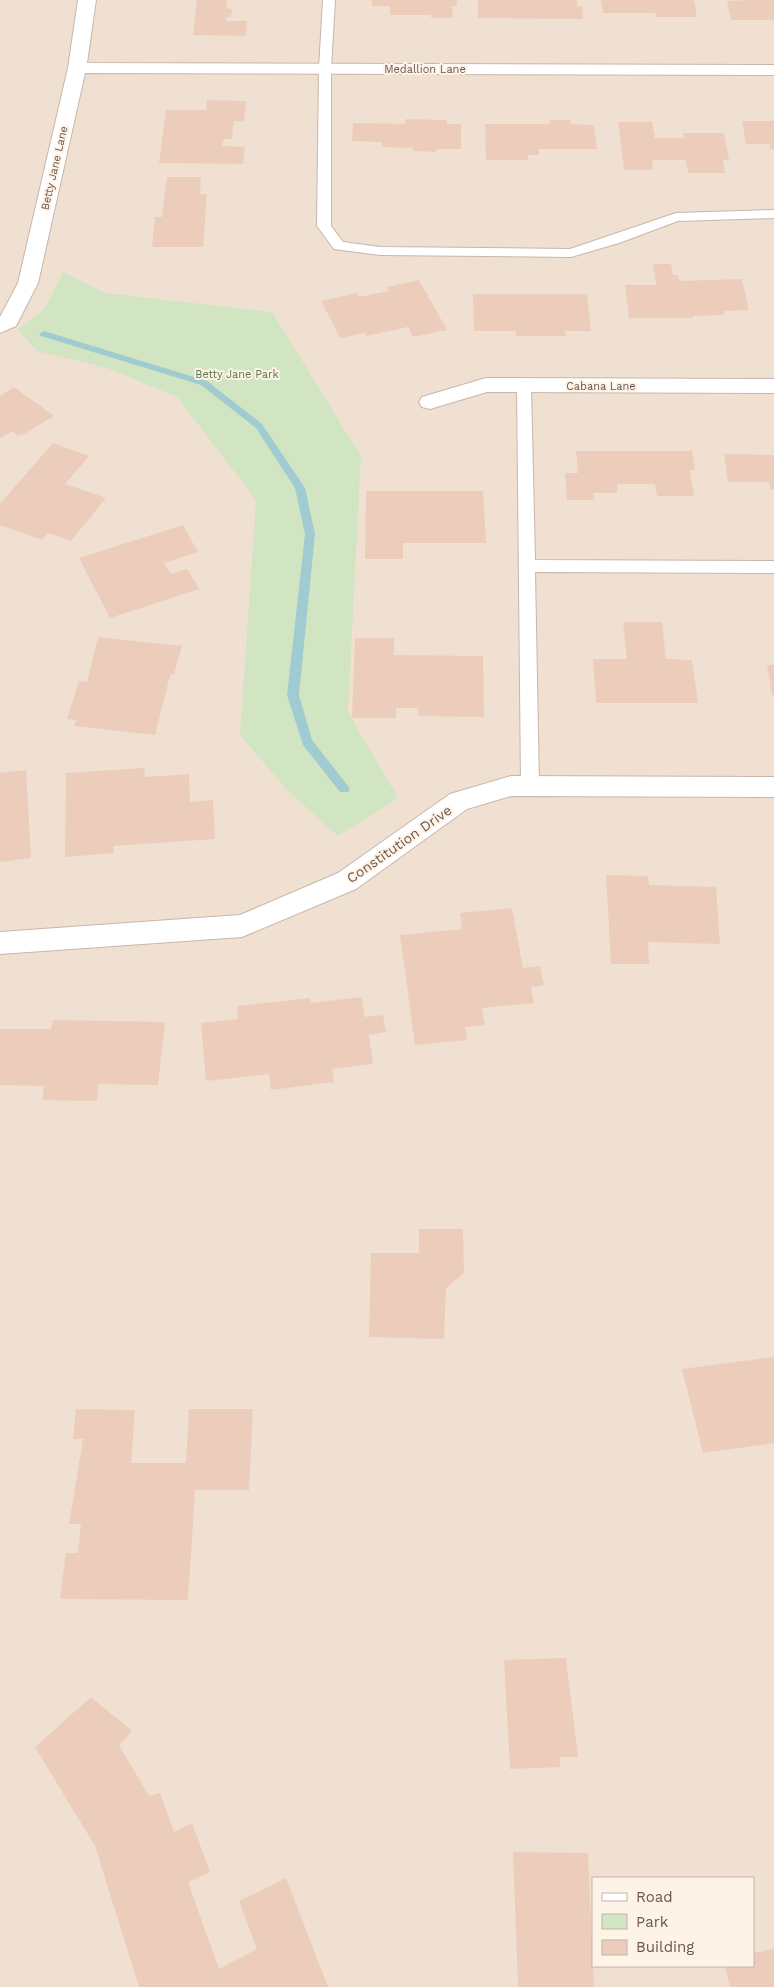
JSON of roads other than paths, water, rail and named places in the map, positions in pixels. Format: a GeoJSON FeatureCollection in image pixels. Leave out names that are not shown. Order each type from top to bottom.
{"type":"FeatureCollection","features":[{"type":"Feature","properties":{"kind":"street","name":"Betty Jane Lane"},"geometry":{"type":"LineString","coordinates":[[0,326],[9,321],[28,284],[77,68],[87,0]]}},
{"type":"Feature","properties":{"kind":"street","name":"Medallion Lane"},"geometry":{"type":"LineString","coordinates":[[77,68],[774,70]]}},
{"type":"Feature","properties":{"kind":"street","name":"Cabana Lane"},"geometry":{"type":"LineString","coordinates":[[430,402],[486,385],[774,386]]}},
{"type":"Feature","properties":{"kind":"street","name":"Constitution Drive"},"geometry":{"type":"LineString","coordinates":[[0,943],[242,926],[347,881],[459,801],[511,786],[774,787]]}},
{"type":"Feature","properties":{"kind":"lane"},"geometry":{"type":"LineString","coordinates":[[329,0],[325,68],[324,226],[339,246],[380,251],[571,253],[614,240],[676,217],[716,214],[774,214]]}},
{"type":"Feature","properties":{"kind":"lane"},"geometry":{"type":"LineString","coordinates":[[524,385],[530,786]]}},
{"type":"Feature","properties":{"kind":"lane"},"geometry":{"type":"LineString","coordinates":[[527,566],[774,567]]}},
{"type":"Feature","properties":{"kind":"waterway"},"geometry":{"type":"LineString","coordinates":[[44,334],[204,383],[259,426],[300,488],[310,534],[293,695],[307,742],[344,789]]}},
{"type":"Feature","properties":{"kind":"park label","name":"Betty Jane Park"},"geometry":{"type":"Point","coordinates":[237,374]}}]}
